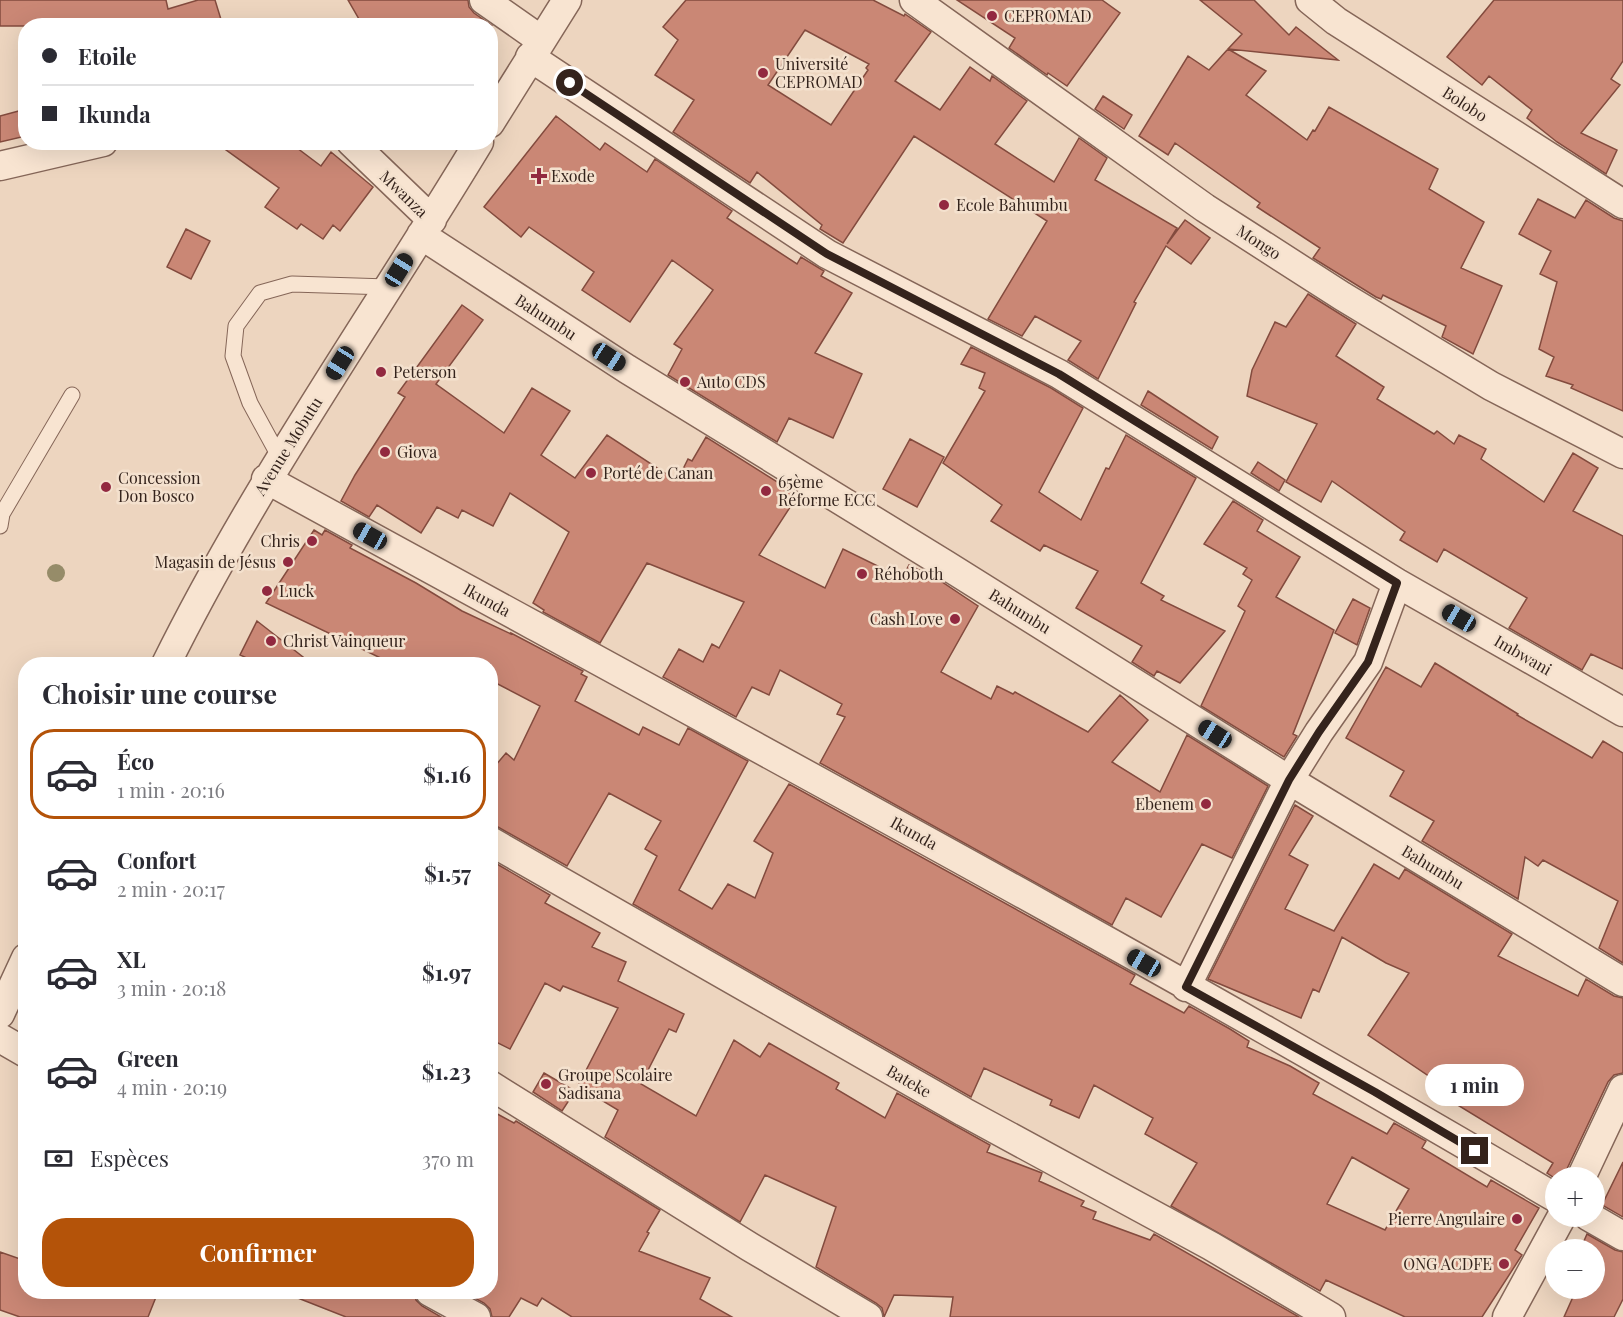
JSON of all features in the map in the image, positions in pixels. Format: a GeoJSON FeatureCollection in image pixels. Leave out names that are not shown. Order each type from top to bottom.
{"type":"FeatureCollection","features":[{"type":"Feature","properties":{"kind":"street","name":"Imbwani"},"geometry":{"type":"LineString","coordinates":[[484,0],[536,48],[827,254],[1059,374],[1397,583],[1623,712]]}},
{"type":"Feature","properties":{"kind":"street"},"geometry":{"type":"LineString","coordinates":[[498,110],[567,0]]}},
{"type":"Feature","properties":{"kind":"street","name":"Mongo"},"geometry":{"type":"LineString","coordinates":[[914,0],[1205,208],[1342,296],[1491,386],[1623,454]]}},
{"type":"Feature","properties":{"kind":"street","name":"Bolobo"},"geometry":{"type":"LineString","coordinates":[[1310,0],[1336,21],[1623,204]]}},
{"type":"Feature","properties":{"kind":"street"},"geometry":{"type":"LineString","coordinates":[[0,166],[69,150]]}},
{"type":"Feature","properties":{"kind":"street","name":"Mwanza"},"geometry":{"type":"LineString","coordinates":[[358,150],[426,228]]}},
{"type":"Feature","properties":{"kind":"street","name":"Avenue Mobutu"},"geometry":{"type":"LineString","coordinates":[[178,657],[273,468],[473,150]]}},
{"type":"Feature","properties":{"kind":"street","name":"Bahumbu"},"geometry":{"type":"LineString","coordinates":[[426,228],[627,369],[1289,780],[1623,982]]}},
{"type":"Feature","properties":{"kind":"street","name":"Ikunda"},"geometry":{"type":"LineString","coordinates":[[273,468],[747,740],[1375,1092],[1545,1192]]}},
{"type":"Feature","properties":{"kind":"street"},"geometry":{"type":"LineString","coordinates":[[1186,987],[1289,780],[1368,662],[1397,583]]}},
{"type":"Feature","properties":{"kind":"street","name":"Bateke"},"geometry":{"type":"LineString","coordinates":[[498,846],[964,1112],[1211,1246],[1331,1317]]}},
{"type":"Feature","properties":{"kind":"street"},"geometry":{"type":"LineString","coordinates":[[0,1014],[18,975]]}},
{"type":"Feature","properties":{"kind":"street"},"geometry":{"type":"LineString","coordinates":[[0,1038],[18,1048]]}},
{"type":"Feature","properties":{"kind":"street"},"geometry":{"type":"LineString","coordinates":[[1586,1167],[1623,1089]]}},
{"type":"Feature","properties":{"kind":"street"},"geometry":{"type":"LineString","coordinates":[[498,1090],[750,1247],[868,1317]]}},
{"type":"Feature","properties":{"kind":"street"},"geometry":{"type":"LineString","coordinates":[[1605,1226],[1623,1236]]}},
{"type":"Feature","properties":{"kind":"street"},"geometry":{"type":"LineString","coordinates":[[1507,1317],[1556,1227]]}},
{"type":"Feature","properties":{"kind":"street"},"geometry":{"type":"LineString","coordinates":[[442,1299],[476,1317]]}},
{"type":"Feature","properties":{"kind":"lane"},"geometry":{"type":"LineString","coordinates":[[273,468],[233,356],[236,326],[261,292],[291,284],[388,287]]}},
{"type":"Feature","properties":{"kind":"lane"},"geometry":{"type":"LineString","coordinates":[[0,526],[2,514],[72,395]]}},
{"type":"Feature","properties":{"kind":"building"},"geometry":{"type":"Polygon","coordinates":[[[0,0],[166,0],[168,9],[198,0],[215,0],[221,18],[18,18],[18,26],[0,26],[0,0]]]}},
{"type":"Feature","properties":{"kind":"building"},"geometry":{"type":"Polygon","coordinates":[[[348,0],[468,0],[469,7],[481,18],[358,18],[348,0]]]}},
{"type":"Feature","properties":{"kind":"building"},"geometry":{"type":"Polygon","coordinates":[[[686,0],[873,0],[904,16],[905,14],[931,32],[895,81],[940,110],[970,67],[990,81],[992,76],[1027,101],[995,144],[1054,182],[1079,138],[1107,158],[1095,180],[1177,228],[1167,244],[1185,220],[1210,238],[1191,264],[1166,246],[1134,302],[1136,303],[1098,379],[1068,360],[1081,341],[1035,316],[1022,336],[988,319],[1047,221],[914,136],[843,243],[820,229],[822,225],[757,172],[750,183],[673,132],[694,100],[655,75],[678,40],[663,27],[686,0]],[[805,30],[768,85],[831,125],[868,70],[866,68],[869,64],[805,30]]]}},
{"type":"Feature","properties":{"kind":"building"},"geometry":{"type":"Polygon","coordinates":[[[957,0],[1102,0],[1120,13],[1067,86],[1009,48],[1015,38],[957,0]]]}},
{"type":"Feature","properties":{"kind":"building"},"geometry":{"type":"Polygon","coordinates":[[[1200,0],[1254,0],[1289,35],[1296,27],[1338,60],[1228,49],[1242,34],[1200,0]]]}},
{"type":"Feature","properties":{"kind":"building"},"geometry":{"type":"Polygon","coordinates":[[[1494,0],[1623,0],[1623,61],[1611,79],[1620,85],[1581,133],[1617,150],[1606,174],[1557,142],[1527,118],[1532,110],[1489,76],[1482,85],[1447,57],[1494,0]]]}},
{"type":"Feature","properties":{"kind":"building"},"geometry":{"type":"Polygon","coordinates":[[[1228,49],[1266,71],[1246,95],[1307,140],[1329,107],[1438,169],[1429,189],[1484,222],[1461,268],[1502,286],[1473,354],[1442,337],[1446,326],[1383,295],[1381,299],[1376,297],[1313,258],[1320,248],[1257,207],[1260,203],[1175,143],[1168,155],[1139,136],[1188,56],[1209,70],[1228,49]]]}},
{"type":"Feature","properties":{"kind":"building"},"geometry":{"type":"Polygon","coordinates":[[[1103,96],[1132,115],[1124,129],[1095,109],[1103,96]]]}},
{"type":"Feature","properties":{"kind":"building"},"geometry":{"type":"Polygon","coordinates":[[[18,111],[18,138],[0,142],[0,116],[18,111]]]}},
{"type":"Feature","properties":{"kind":"building"},"geometry":{"type":"Polygon","coordinates":[[[556,116],[600,150],[605,143],[647,172],[655,159],[732,211],[727,218],[797,264],[801,257],[824,271],[821,276],[852,293],[815,353],[862,374],[833,438],[789,418],[777,442],[668,375],[682,349],[674,344],[713,290],[672,260],[630,322],[582,290],[594,272],[529,227],[521,237],[484,207],[556,116]]]}},
{"type":"Feature","properties":{"kind":"building"},"geometry":{"type":"Polygon","coordinates":[[[226,150],[300,150],[321,166],[331,152],[373,187],[340,231],[333,225],[323,239],[301,224],[297,229],[265,207],[279,188],[226,150]]]}},
{"type":"Feature","properties":{"kind":"building"},"geometry":{"type":"Polygon","coordinates":[[[1538,199],[1575,218],[1586,200],[1614,218],[1623,221],[1623,411],[1571,388],[1573,385],[1546,376],[1554,357],[1539,349],[1557,282],[1540,274],[1551,251],[1519,234],[1538,199]]]}},
{"type":"Feature","properties":{"kind":"building"},"geometry":{"type":"Polygon","coordinates":[[[186,229],[210,241],[191,279],[167,267],[186,229]]]}},
{"type":"Feature","properties":{"kind":"building"},"geometry":{"type":"Polygon","coordinates":[[[1308,294],[1356,324],[1336,356],[1384,387],[1377,399],[1434,434],[1437,431],[1454,444],[1459,435],[1486,449],[1481,459],[1544,502],[1573,453],[1598,468],[1573,511],[1623,536],[1623,669],[1591,654],[1582,670],[1509,628],[1527,598],[1444,549],[1437,562],[1400,540],[1405,532],[1332,481],[1321,502],[1286,482],[1317,424],[1247,396],[1252,370],[1275,322],[1286,327],[1308,294]]]}},
{"type":"Feature","properties":{"kind":"building"},"geometry":{"type":"Polygon","coordinates":[[[462,305],[483,320],[436,384],[504,433],[532,388],[570,411],[541,455],[575,478],[607,435],[677,481],[688,459],[692,461],[706,437],[798,495],[759,555],[825,588],[843,549],[902,578],[909,565],[939,580],[978,606],[941,672],[991,699],[997,686],[1013,694],[1015,692],[1088,732],[1120,695],[1148,720],[1112,762],[1160,792],[1187,735],[1268,786],[1232,858],[1202,844],[1161,917],[1126,898],[1112,925],[820,763],[845,717],[837,714],[842,704],[780,670],[769,695],[752,687],[736,717],[663,677],[679,649],[703,662],[712,644],[719,648],[744,602],[647,563],[600,643],[543,612],[544,610],[533,603],[569,532],[510,493],[493,526],[462,510],[458,518],[437,507],[421,533],[377,505],[369,517],[341,501],[405,397],[398,393],[462,305]]]}},
{"type":"Feature","properties":{"kind":"building"},"geometry":{"type":"Polygon","coordinates":[[[971,347],[1051,388],[1083,408],[1039,492],[1081,520],[1106,468],[1109,469],[1126,435],[1196,478],[1141,583],[1164,596],[1161,600],[1225,631],[1180,683],[1157,671],[1154,676],[1132,662],[1142,646],[1076,608],[1098,571],[1044,545],[1040,551],[991,521],[1002,505],[943,463],[985,391],[979,388],[985,373],[961,364],[971,347]]]}},
{"type":"Feature","properties":{"kind":"building"},"geometry":{"type":"Polygon","coordinates":[[[1148,391],[1218,437],[1212,449],[1141,405],[1148,391]]]}},
{"type":"Feature","properties":{"kind":"building"},"geometry":{"type":"Polygon","coordinates":[[[910,439],[944,457],[917,507],[883,489],[910,439]]]}},
{"type":"Feature","properties":{"kind":"building"},"geometry":{"type":"Polygon","coordinates":[[[1258,462],[1285,480],[1279,491],[1251,473],[1258,462]]]}},
{"type":"Feature","properties":{"kind":"building"},"geometry":{"type":"Polygon","coordinates":[[[1233,501],[1263,520],[1257,531],[1300,557],[1276,597],[1334,630],[1293,734],[1297,736],[1284,757],[1201,706],[1245,611],[1238,606],[1252,580],[1243,574],[1247,568],[1204,544],[1233,501]]]}},
{"type":"Feature","properties":{"kind":"building"},"geometry":{"type":"Polygon","coordinates":[[[314,530],[322,535],[325,530],[352,545],[350,548],[416,583],[462,611],[511,633],[583,671],[581,674],[587,677],[575,701],[639,735],[643,727],[679,745],[688,728],[748,761],[679,890],[712,909],[728,884],[755,898],[773,853],[754,841],[789,784],[1135,975],[1130,984],[1184,1013],[1189,1006],[1230,1029],[1249,1041],[1247,1047],[1290,1066],[1319,1083],[1313,1094],[1387,1134],[1394,1123],[1426,1141],[1422,1148],[1487,1187],[1491,1180],[1539,1208],[1515,1250],[1522,1255],[1482,1317],[1405,1317],[1326,1280],[1320,1291],[1171,1206],[1197,1163],[1145,1134],[1153,1118],[1094,1085],[1079,1118],[1050,1105],[1052,1100],[984,1068],[971,1097],[633,904],[657,856],[645,849],[661,821],[609,793],[567,866],[498,827],[498,762],[506,753],[514,760],[540,706],[498,684],[498,657],[378,657],[266,603],[314,530]],[[1352,1157],[1327,1204],[1385,1230],[1409,1189],[1352,1157]]]}},
{"type":"Feature","properties":{"kind":"building"},"geometry":{"type":"Polygon","coordinates":[[[1353,599],[1370,608],[1357,645],[1335,633],[1353,599]]]}},
{"type":"Feature","properties":{"kind":"building"},"geometry":{"type":"Polygon","coordinates":[[[257,621],[303,657],[244,657],[240,655],[257,621]]]}},
{"type":"Feature","properties":{"kind":"building"},"geometry":{"type":"Polygon","coordinates":[[[1435,663],[1517,715],[1592,758],[1603,741],[1623,753],[1623,963],[1599,948],[1618,901],[1543,860],[1538,866],[1525,857],[1518,899],[1422,841],[1434,821],[1390,796],[1404,771],[1346,738],[1386,667],[1421,687],[1435,663]]]}},
{"type":"Feature","properties":{"kind":"building"},"geometry":{"type":"Polygon","coordinates":[[[1295,805],[1313,816],[1289,855],[1308,865],[1285,909],[1334,931],[1374,864],[1399,879],[1405,869],[1512,934],[1498,956],[1578,996],[1586,979],[1614,996],[1623,998],[1623,1073],[1614,1075],[1608,1082],[1568,1167],[1551,1167],[1553,1163],[1428,1087],[1433,1079],[1368,1035],[1409,973],[1386,963],[1342,937],[1319,992],[1313,989],[1301,1018],[1208,979],[1295,805]]]}},
{"type":"Feature","properties":{"kind":"building"},"geometry":{"type":"Polygon","coordinates":[[[498,865],[550,895],[545,903],[600,933],[592,947],[626,962],[618,981],[684,1014],[676,1032],[669,1029],[641,1084],[696,1116],[734,1040],[760,1057],[769,1043],[839,1083],[836,1089],[885,1118],[897,1093],[990,1145],[987,1152],[1042,1173],[1039,1181],[1084,1201],[1081,1206],[1096,1212],[1093,1219],[1150,1240],[1154,1234],[1299,1317],[950,1317],[953,1297],[894,1295],[884,1317],[882,1308],[876,1303],[816,1267],[836,1207],[765,1175],[740,1222],[605,1137],[618,1110],[578,1086],[618,1008],[563,986],[560,991],[545,983],[510,1049],[498,1043],[498,865]]]}},
{"type":"Feature","properties":{"kind":"building"},"geometry":{"type":"Polygon","coordinates":[[[544,1073],[575,1091],[562,1111],[533,1092],[544,1073]]]}},
{"type":"Feature","properties":{"kind":"building"},"geometry":{"type":"Polygon","coordinates":[[[498,1114],[514,1123],[516,1121],[660,1210],[639,1251],[710,1278],[700,1299],[732,1317],[572,1317],[542,1298],[537,1306],[521,1298],[509,1317],[492,1317],[490,1309],[477,1299],[498,1299],[498,1114]]]}},
{"type":"Feature","properties":{"kind":"building"},"geometry":{"type":"Polygon","coordinates":[[[1623,1162],[1623,1217],[1605,1207],[1605,1199],[1623,1162]]]}},
{"type":"Feature","properties":{"kind":"building"},"geometry":{"type":"Polygon","coordinates":[[[1587,1234],[1596,1239],[1585,1239],[1587,1234]]]}},
{"type":"Feature","properties":{"kind":"building"},"geometry":{"type":"Polygon","coordinates":[[[1605,1244],[1623,1252],[1623,1299],[1614,1317],[1564,1317],[1572,1299],[1605,1299],[1605,1244]]]}},
{"type":"Feature","properties":{"kind":"building"},"geometry":{"type":"Polygon","coordinates":[[[0,1252],[18,1258],[18,1299],[155,1299],[148,1317],[20,1317],[0,1310],[0,1252]]]}},
{"type":"Feature","properties":{"kind":"building"},"geometry":{"type":"Polygon","coordinates":[[[300,1299],[416,1299],[422,1306],[441,1317],[346,1317],[300,1299]]]}},
{"type":"Feature","properties":{"kind":"place","name":"CEPROMAD"},"geometry":{"type":"Point","coordinates":[992,16]}},
{"type":"Feature","properties":{"kind":"place","name":"Université CEPROMAD"},"geometry":{"type":"Point","coordinates":[763,73]}},
{"type":"Feature","properties":{"kind":"place","name":"Exode"},"geometry":{"type":"Point","coordinates":[539,176]}},
{"type":"Feature","properties":{"kind":"place","name":"Ecole Bahumbu"},"geometry":{"type":"Point","coordinates":[944,205]}},
{"type":"Feature","properties":{"kind":"place","name":"Peterson"},"geometry":{"type":"Point","coordinates":[381,372]}},
{"type":"Feature","properties":{"kind":"place","name":"Auto CDS"},"geometry":{"type":"Point","coordinates":[685,382]}},
{"type":"Feature","properties":{"kind":"place","name":"Giova"},"geometry":{"type":"Point","coordinates":[385,452]}},
{"type":"Feature","properties":{"kind":"place","name":"Porté de Canan"},"geometry":{"type":"Point","coordinates":[591,473]}},
{"type":"Feature","properties":{"kind":"place","name":"Concession Don Bosco"},"geometry":{"type":"Point","coordinates":[106,487]}},
{"type":"Feature","properties":{"kind":"place","name":"65ème Réforme ECC"},"geometry":{"type":"Point","coordinates":[766,491]}},
{"type":"Feature","properties":{"kind":"place","name":"Chris"},"geometry":{"type":"Point","coordinates":[312,541]}},
{"type":"Feature","properties":{"kind":"place","name":"Magasin de Jésus"},"geometry":{"type":"Point","coordinates":[288,562]}},
{"type":"Feature","properties":{"kind":"place","name":"Réhoboth"},"geometry":{"type":"Point","coordinates":[862,574]}},
{"type":"Feature","properties":{"kind":"place","name":"Luck"},"geometry":{"type":"Point","coordinates":[267,591]}},
{"type":"Feature","properties":{"kind":"place","name":"Cash Love"},"geometry":{"type":"Point","coordinates":[955,619]}},
{"type":"Feature","properties":{"kind":"place","name":"Christ Vainqueur"},"geometry":{"type":"Point","coordinates":[271,641]}},
{"type":"Feature","properties":{"kind":"place","name":"Ebenem"},"geometry":{"type":"Point","coordinates":[1206,804]}},
{"type":"Feature","properties":{"kind":"place","name":"Groupe Scolaire Sadisana"},"geometry":{"type":"Point","coordinates":[546,1084]}},
{"type":"Feature","properties":{"kind":"place","name":"Pierre Angulaire"},"geometry":{"type":"Point","coordinates":[1517,1219]}},
{"type":"Feature","properties":{"kind":"place","name":"ONG ACDFE"},"geometry":{"type":"Point","coordinates":[1504,1264]}},
{"type":"Feature","properties":{"kind":"route"},"geometry":{"type":"LineString","coordinates":[[570,83],[827,254],[1059,374],[1242,485],[1397,583],[1368,662],[1289,780],[1186,987],[1375,1092],[1475,1151]]}}]}
